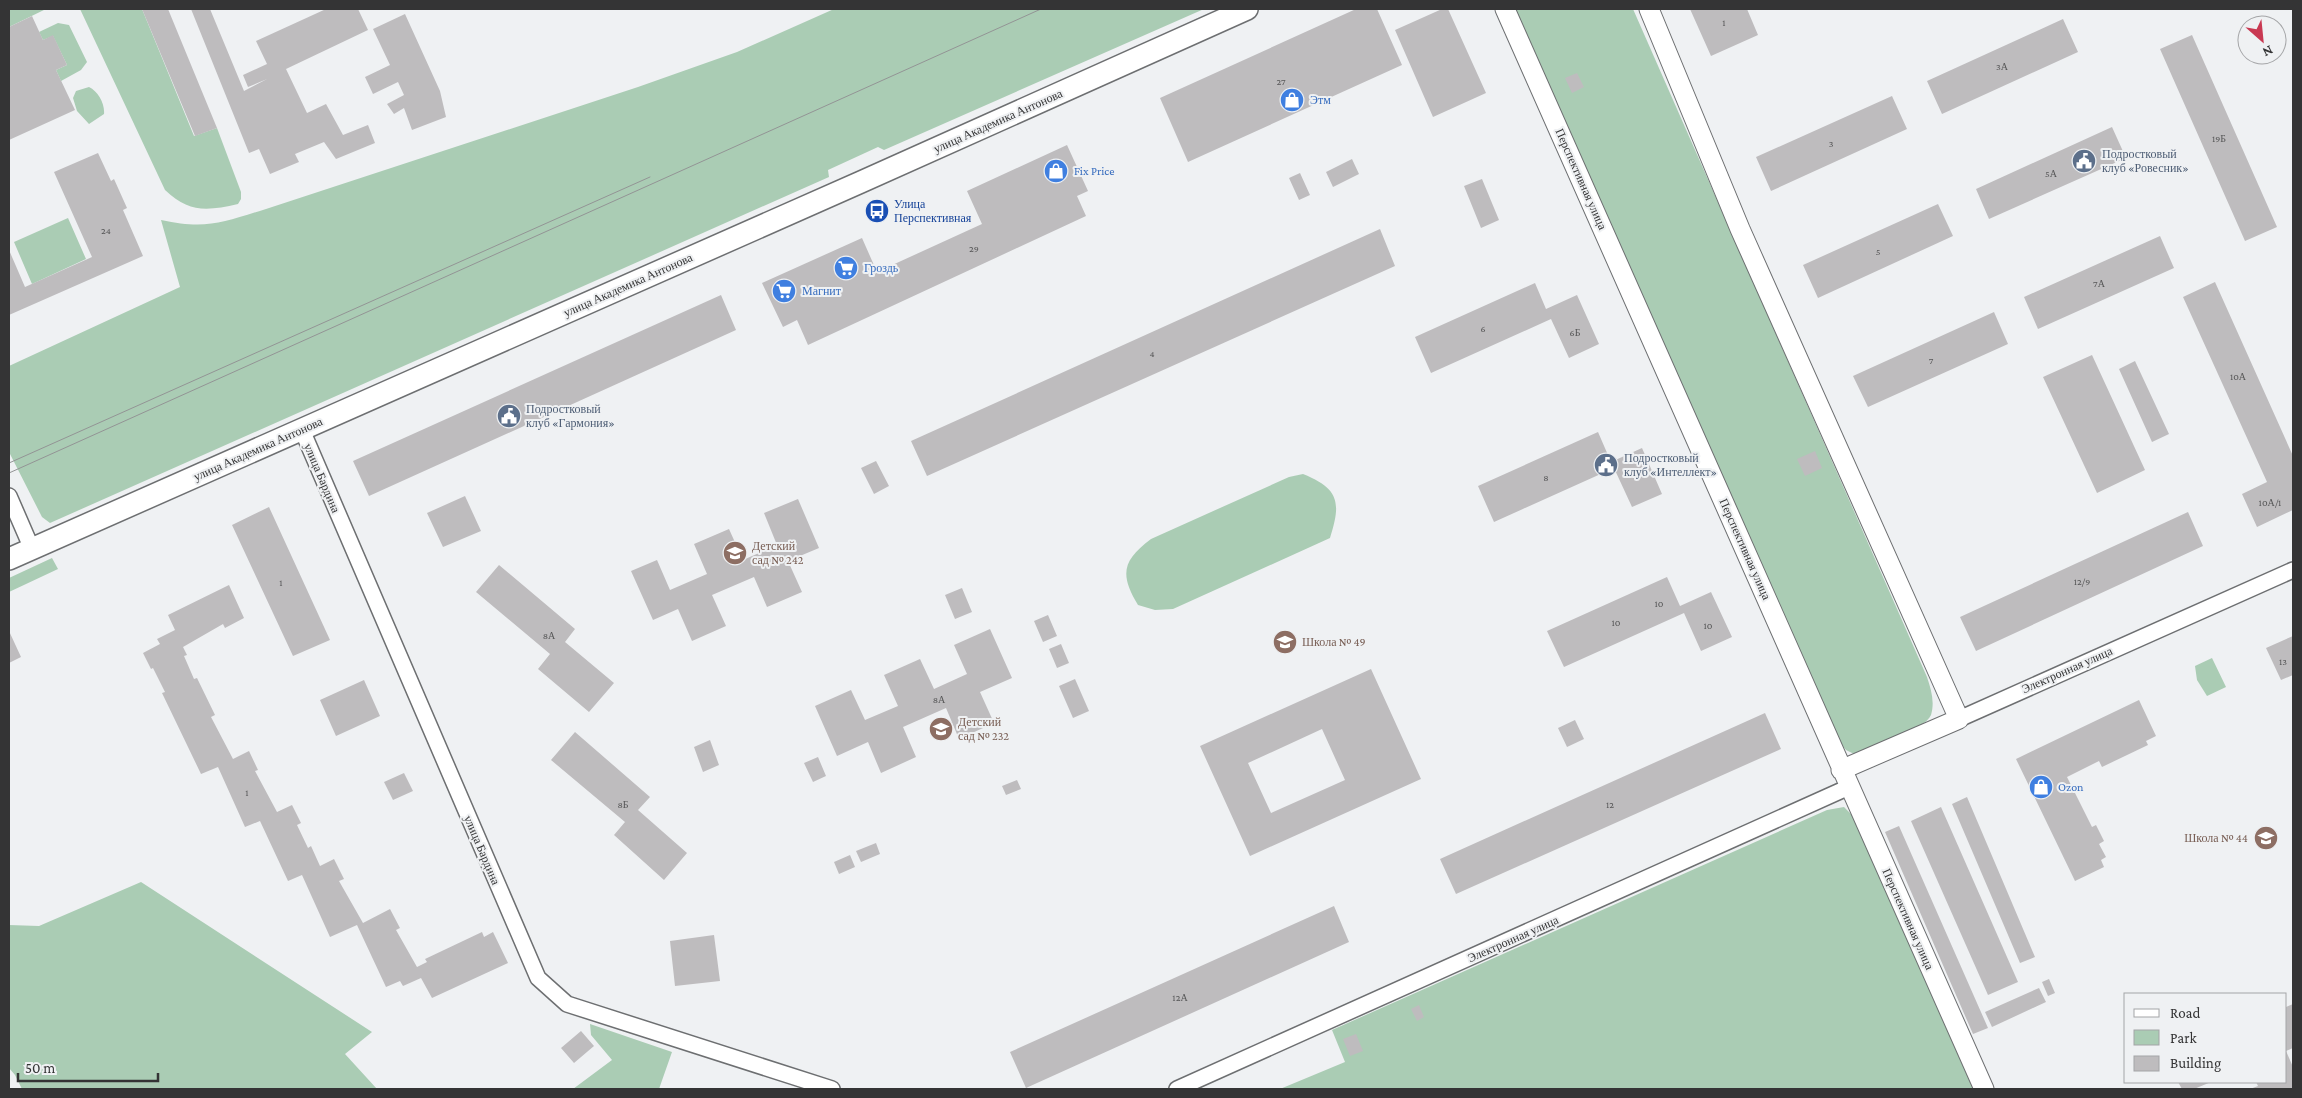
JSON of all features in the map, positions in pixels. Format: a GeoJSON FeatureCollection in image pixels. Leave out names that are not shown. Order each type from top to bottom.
{"type":"FeatureCollection","features":[{"type":"Feature","properties":{"kind":"main road","name":"улица Академика Антонова"},"geometry":{"type":"LineString","coordinates":[[9,559],[1247,9]]}},
{"type":"Feature","properties":{"kind":"street","name":"Перспективная улица"},"geometry":{"type":"LineString","coordinates":[[1505,9],[1984,1089]]}},
{"type":"Feature","properties":{"kind":"street"},"geometry":{"type":"LineString","coordinates":[[1649,9],[1740,229],[1959,719]]}},
{"type":"Feature","properties":{"kind":"street","name":"улица Бардина"},"geometry":{"type":"LineString","coordinates":[[302,430],[538,978],[567,1004],[832,1089]]}},
{"type":"Feature","properties":{"kind":"street"},"geometry":{"type":"LineString","coordinates":[[9,496],[32,549]]}},
{"type":"Feature","properties":{"kind":"street","name":"Электронная улица"},"geometry":{"type":"LineString","coordinates":[[1177,1089],[1845,779],[1959,719],[2293,570]]}},
{"type":"Feature","properties":{"kind":"green space"},"geometry":{"type":"Polygon","coordinates":[[[9,9],[46,9],[9,27],[9,9]]]}},
{"type":"Feature","properties":{"kind":"green space"},"geometry":{"type":"Polygon","coordinates":[[[80,9],[142,9],[194,136],[217,128],[241,192],[241,199],[238,204],[208,209],[199,208],[182,203],[165,190],[80,9]]]}},
{"type":"Feature","properties":{"kind":"green space"},"geometry":{"type":"Polygon","coordinates":[[[834,9],[1204,9],[884,150],[878,147],[828,170],[829,177],[50,523],[42,517],[9,452],[9,366],[180,287],[161,220],[191,224],[215,223],[266,209],[638,87],[737,52],[834,9]]]}},
{"type":"Feature","properties":{"kind":"green space"},"geometry":{"type":"Polygon","coordinates":[[[1513,9],[1633,9],[1927,677],[1933,700],[1932,710],[1927,721],[1919,727],[1856,755],[1846,750],[1840,743],[1513,9]]]}},
{"type":"Feature","properties":{"kind":"green space"},"geometry":{"type":"Polygon","coordinates":[[[58,23],[69,25],[87,62],[81,70],[61,81],[56,70],[67,65],[53,36],[43,40],[39,32],[58,23]]]}},
{"type":"Feature","properties":{"kind":"green space"},"geometry":{"type":"Polygon","coordinates":[[[89,87],[98,95],[102,102],[104,114],[89,124],[77,111],[73,98],[76,91],[89,87]]]}},
{"type":"Feature","properties":{"kind":"green space"},"geometry":{"type":"Polygon","coordinates":[[[68,218],[86,259],[32,284],[14,242],[68,218]]]}},
{"type":"Feature","properties":{"kind":"green space"},"geometry":{"type":"Polygon","coordinates":[[[1303,474],[1324,485],[1334,498],[1336,515],[1330,538],[1173,609],[1155,610],[1138,605],[1128,585],[1127,568],[1134,554],[1151,539],[1289,477],[1303,474]]]}},
{"type":"Feature","properties":{"kind":"green space"},"geometry":{"type":"Polygon","coordinates":[[[52,558],[58,569],[9,592],[9,578],[52,558]]]}},
{"type":"Feature","properties":{"kind":"green space"},"geometry":{"type":"Polygon","coordinates":[[[2212,658],[2226,687],[2207,696],[2197,680],[2195,666],[2212,658]]]}},
{"type":"Feature","properties":{"kind":"green space"},"geometry":{"type":"Polygon","coordinates":[[[1844,807],[1855,818],[1973,1089],[1280,1089],[1345,1062],[1332,1030],[1827,810],[1844,807]]]}},
{"type":"Feature","properties":{"kind":"green space"},"geometry":{"type":"Polygon","coordinates":[[[141,882],[372,1032],[345,1054],[377,1089],[22,1089],[9,1068],[9,925],[39,926],[141,882]]]}},
{"type":"Feature","properties":{"kind":"green space"},"geometry":{"type":"Polygon","coordinates":[[[590,1024],[672,1052],[659,1089],[573,1089],[612,1060],[591,1035],[590,1024]]]}},
{"type":"Feature","properties":{"kind":"building"},"geometry":{"type":"Polygon","coordinates":[[[142,9],[168,9],[217,128],[195,136],[142,9]]]}},
{"type":"Feature","properties":{"kind":"building"},"geometry":{"type":"Polygon","coordinates":[[[191,9],[210,9],[244,91],[267,79],[248,87],[243,75],[267,64],[256,41],[326,9],[358,9],[368,30],[286,69],[307,113],[326,104],[343,135],[368,125],[375,143],[336,159],[324,142],[295,154],[299,162],[270,174],[259,149],[249,153],[191,9]]]}},
{"type":"Feature","properties":{"kind":"building"},"geometry":{"type":"Polygon","coordinates":[[[1356,9],[1377,9],[1402,65],[1188,162],[1160,98],[1356,9]]]}},
{"type":"Feature","properties":{"kind":"building"},"geometry":{"type":"Polygon","coordinates":[[[1442,9],[1448,9],[1486,93],[1433,117],[1395,30],[1442,9]]]}},
{"type":"Feature","properties":{"kind":"building"},"geometry":{"type":"Polygon","coordinates":[[[1690,9],[1747,9],[1758,35],[1711,56],[1690,9]]]}},
{"type":"Feature","properties":{"kind":"building"},"geometry":{"type":"Polygon","coordinates":[[[405,14],[440,91],[446,117],[412,130],[404,108],[394,114],[387,104],[404,95],[398,82],[373,94],[365,77],[390,65],[373,29],[405,14]]]}},
{"type":"Feature","properties":{"kind":"building"},"geometry":{"type":"Polygon","coordinates":[[[32,16],[43,40],[53,35],[67,65],[56,70],[75,110],[9,140],[9,27],[32,16]]]}},
{"type":"Feature","properties":{"kind":"building"},"geometry":{"type":"Polygon","coordinates":[[[2063,19],[2078,52],[1942,114],[1927,81],[2063,19]]]}},
{"type":"Feature","properties":{"kind":"building"},"geometry":{"type":"Polygon","coordinates":[[[2192,35],[2277,227],[2245,241],[2160,49],[2192,35]]]}},
{"type":"Feature","properties":{"kind":"building"},"geometry":{"type":"Polygon","coordinates":[[[1577,73],[1584,87],[1572,93],[1565,78],[1577,73]]]}},
{"type":"Feature","properties":{"kind":"building"},"geometry":{"type":"Polygon","coordinates":[[[1892,96],[1907,129],[1771,191],[1756,157],[1892,96]]]}},
{"type":"Feature","properties":{"kind":"building"},"geometry":{"type":"Polygon","coordinates":[[[2112,127],[2126,158],[1989,219],[1976,189],[2112,127]]]}},
{"type":"Feature","properties":{"kind":"building"},"geometry":{"type":"Polygon","coordinates":[[[1067,145],[1088,191],[1077,196],[1086,216],[808,345],[797,320],[783,327],[762,283],[862,238],[877,272],[982,224],[967,191],[1067,145]]]}},
{"type":"Feature","properties":{"kind":"building"},"geometry":{"type":"Polygon","coordinates":[[[98,153],[111,181],[114,179],[127,208],[123,210],[143,256],[9,315],[9,250],[25,287],[92,257],[54,172],[98,153]]]}},
{"type":"Feature","properties":{"kind":"building"},"geometry":{"type":"Polygon","coordinates":[[[1352,159],[1359,174],[1333,187],[1326,172],[1352,159]]]}},
{"type":"Feature","properties":{"kind":"building"},"geometry":{"type":"Polygon","coordinates":[[[1300,173],[1310,195],[1299,200],[1289,178],[1300,173]]]}},
{"type":"Feature","properties":{"kind":"building"},"geometry":{"type":"Polygon","coordinates":[[[1482,179],[1499,220],[1481,228],[1464,186],[1482,179]]]}},
{"type":"Feature","properties":{"kind":"building"},"geometry":{"type":"Polygon","coordinates":[[[1938,204],[1953,236],[1818,298],[1803,265],[1938,204]]]}},
{"type":"Feature","properties":{"kind":"building"},"geometry":{"type":"Polygon","coordinates":[[[1380,229],[1395,266],[927,476],[911,441],[1380,229]]]}},
{"type":"Feature","properties":{"kind":"building"},"geometry":{"type":"Polygon","coordinates":[[[2160,236],[2174,268],[2038,329],[2024,297],[2160,236]]]}},
{"type":"Feature","properties":{"kind":"building"},"geometry":{"type":"Polygon","coordinates":[[[2215,282],[2293,456],[2293,510],[2257,527],[2242,494],[2267,482],[2183,297],[2215,282]]]}},
{"type":"Feature","properties":{"kind":"building"},"geometry":{"type":"Polygon","coordinates":[[[1535,283],[1546,309],[1577,295],[1599,344],[1569,358],[1551,319],[1431,373],[1415,337],[1535,283]]]}},
{"type":"Feature","properties":{"kind":"building"},"geometry":{"type":"Polygon","coordinates":[[[721,295],[736,330],[369,496],[353,461],[721,295]]]}},
{"type":"Feature","properties":{"kind":"building"},"geometry":{"type":"Polygon","coordinates":[[[1994,312],[2008,344],[1868,407],[1853,376],[1994,312]]]}},
{"type":"Feature","properties":{"kind":"building"},"geometry":{"type":"Polygon","coordinates":[[[2092,355],[2145,470],[2097,493],[2043,377],[2092,355]]]}},
{"type":"Feature","properties":{"kind":"building"},"geometry":{"type":"Polygon","coordinates":[[[2135,361],[2169,434],[2152,442],[2119,369],[2135,361]]]}},
{"type":"Feature","properties":{"kind":"building"},"geometry":{"type":"Polygon","coordinates":[[[1598,432],[1611,462],[1642,448],[1662,494],[1632,507],[1614,468],[1494,522],[1478,486],[1598,432]]]}},
{"type":"Feature","properties":{"kind":"building"},"geometry":{"type":"Polygon","coordinates":[[[1815,451],[1822,468],[1805,476],[1797,459],[1815,451]]]}},
{"type":"Feature","properties":{"kind":"building"},"geometry":{"type":"Polygon","coordinates":[[[876,461],[889,486],[874,494],[861,468],[876,461]]]}},
{"type":"Feature","properties":{"kind":"building"},"geometry":{"type":"Polygon","coordinates":[[[465,496],[481,531],[443,547],[427,513],[465,496]]]}},
{"type":"Feature","properties":{"kind":"building"},"geometry":{"type":"Polygon","coordinates":[[[798,499],[819,548],[788,561],[802,592],[767,607],[754,577],[712,595],[726,626],[692,641],[678,609],[653,620],[631,571],[657,560],[670,590],[707,574],[694,544],[729,529],[743,560],[777,545],[764,513],[798,499]]]}},
{"type":"Feature","properties":{"kind":"building"},"geometry":{"type":"Polygon","coordinates":[[[269,507],[330,640],[293,656],[232,525],[269,507]]]}},
{"type":"Feature","properties":{"kind":"building"},"geometry":{"type":"Polygon","coordinates":[[[2188,512],[2203,546],[1976,651],[1960,617],[2188,512]]]}},
{"type":"Feature","properties":{"kind":"building"},"geometry":{"type":"Polygon","coordinates":[[[499,565],[575,629],[565,642],[614,683],[589,712],[538,669],[550,654],[476,592],[499,565]]]}},
{"type":"Feature","properties":{"kind":"building"},"geometry":{"type":"Polygon","coordinates":[[[1667,577],[1680,606],[1711,592],[1732,637],[1701,651],[1684,613],[1564,667],[1547,631],[1667,577]]]}},
{"type":"Feature","properties":{"kind":"building"},"geometry":{"type":"Polygon","coordinates":[[[229,585],[244,618],[225,628],[223,624],[183,647],[187,655],[184,656],[194,679],[197,678],[215,715],[211,717],[233,759],[249,751],[258,770],[255,771],[277,812],[292,805],[301,823],[297,825],[308,848],[311,846],[320,866],[334,859],[344,879],[339,881],[363,923],[390,909],[400,928],[396,930],[417,967],[427,962],[425,959],[482,932],[484,937],[493,932],[508,963],[432,998],[421,978],[403,986],[400,981],[386,987],[357,925],[330,937],[302,875],[288,881],[260,821],[245,827],[218,767],[201,774],[162,693],[165,692],[143,653],[160,644],[157,639],[175,630],[168,615],[229,585]]]}},
{"type":"Feature","properties":{"kind":"building"},"geometry":{"type":"Polygon","coordinates":[[[962,588],[972,612],[955,619],[945,595],[962,588]]]}},
{"type":"Feature","properties":{"kind":"building"},"geometry":{"type":"Polygon","coordinates":[[[1048,615],[1057,636],[1043,642],[1034,621],[1048,615]]]}},
{"type":"Feature","properties":{"kind":"building"},"geometry":{"type":"Polygon","coordinates":[[[990,629],[1012,678],[980,692],[994,723],[959,739],[946,708],[903,727],[916,757],[881,773],[868,742],[837,756],[815,706],[851,690],[865,720],[898,706],[884,675],[920,659],[934,689],[967,674],[954,645],[990,629]]]}},
{"type":"Feature","properties":{"kind":"building"},"geometry":{"type":"Polygon","coordinates":[[[9,631],[21,657],[9,663],[9,631]]]}},
{"type":"Feature","properties":{"kind":"building"},"geometry":{"type":"Polygon","coordinates":[[[2293,636],[2293,675],[2281,680],[2266,648],[2293,636]]]}},
{"type":"Feature","properties":{"kind":"building"},"geometry":{"type":"Polygon","coordinates":[[[1061,644],[1069,663],[1057,668],[1049,649],[1061,644]]]}},
{"type":"Feature","properties":{"kind":"building"},"geometry":{"type":"Polygon","coordinates":[[[1371,669],[1421,779],[1250,856],[1200,746],[1371,669]],[[1322,729],[1248,763],[1271,813],[1345,780],[1322,729]]]}},
{"type":"Feature","properties":{"kind":"building"},"geometry":{"type":"Polygon","coordinates":[[[1075,679],[1089,711],[1073,718],[1059,686],[1075,679]]]}},
{"type":"Feature","properties":{"kind":"building"},"geometry":{"type":"Polygon","coordinates":[[[364,680],[380,716],[336,736],[320,700],[364,680]]]}},
{"type":"Feature","properties":{"kind":"building"},"geometry":{"type":"Polygon","coordinates":[[[2139,700],[2156,736],[2146,741],[2148,745],[2102,767],[2099,761],[2067,777],[2092,827],[2096,825],[2104,841],[2099,844],[2106,857],[2101,860],[2104,867],[2075,881],[2016,759],[2139,700]]]}},
{"type":"Feature","properties":{"kind":"building"},"geometry":{"type":"Polygon","coordinates":[[[1765,713],[1781,749],[1456,894],[1440,859],[1765,713]]]}},
{"type":"Feature","properties":{"kind":"building"},"geometry":{"type":"Polygon","coordinates":[[[1575,720],[1584,739],[1567,747],[1558,728],[1575,720]]]}},
{"type":"Feature","properties":{"kind":"building"},"geometry":{"type":"Polygon","coordinates":[[[575,732],[650,797],[638,810],[687,853],[664,880],[614,835],[625,822],[551,760],[575,732]]]}},
{"type":"Feature","properties":{"kind":"building"},"geometry":{"type":"Polygon","coordinates":[[[710,740],[719,765],[703,772],[694,747],[710,740]]]}},
{"type":"Feature","properties":{"kind":"building"},"geometry":{"type":"Polygon","coordinates":[[[818,757],[826,776],[813,782],[804,763],[818,757]]]}},
{"type":"Feature","properties":{"kind":"building"},"geometry":{"type":"Polygon","coordinates":[[[404,773],[413,791],[393,800],[384,782],[404,773]]]}},
{"type":"Feature","properties":{"kind":"building"},"geometry":{"type":"Polygon","coordinates":[[[1017,780],[1021,789],[1006,795],[1002,786],[1017,780]]]}},
{"type":"Feature","properties":{"kind":"building"},"geometry":{"type":"Polygon","coordinates":[[[1967,797],[2035,957],[2020,963],[1952,804],[1967,797]]]}},
{"type":"Feature","properties":{"kind":"building"},"geometry":{"type":"Polygon","coordinates":[[[1941,807],[2018,982],[1988,995],[1911,821],[1941,807]]]}},
{"type":"Feature","properties":{"kind":"building"},"geometry":{"type":"Polygon","coordinates":[[[1899,826],[1988,1028],[1973,1034],[1885,832],[1899,826]]]}},
{"type":"Feature","properties":{"kind":"building"},"geometry":{"type":"Polygon","coordinates":[[[876,843],[880,854],[861,862],[856,851],[876,843]]]}},
{"type":"Feature","properties":{"kind":"building"},"geometry":{"type":"Polygon","coordinates":[[[850,855],[855,867],[839,874],[834,862],[850,855]]]}},
{"type":"Feature","properties":{"kind":"building"},"geometry":{"type":"Polygon","coordinates":[[[1334,906],[1349,942],[1026,1088],[1010,1052],[1334,906]]]}},
{"type":"Feature","properties":{"kind":"building"},"geometry":{"type":"Polygon","coordinates":[[[714,935],[720,981],[675,986],[670,941],[714,935]]]}},
{"type":"Feature","properties":{"kind":"building"},"geometry":{"type":"Polygon","coordinates":[[[2049,979],[2055,993],[2048,996],[2042,982],[2049,979]]]}},
{"type":"Feature","properties":{"kind":"building"},"geometry":{"type":"Polygon","coordinates":[[[2039,988],[2046,1002],[1992,1027],[1985,1012],[2039,988]]]}},
{"type":"Feature","properties":{"kind":"building"},"geometry":{"type":"Polygon","coordinates":[[[2293,1004],[2293,1048],[2287,1051],[2287,1007],[2293,1004]]]}},
{"type":"Feature","properties":{"kind":"building"},"geometry":{"type":"Polygon","coordinates":[[[1419,1005],[1424,1017],[1417,1021],[1411,1009],[1419,1005]]]}},
{"type":"Feature","properties":{"kind":"building"},"geometry":{"type":"Polygon","coordinates":[[[581,1031],[594,1046],[574,1063],[561,1048],[581,1031]]]}},
{"type":"Feature","properties":{"kind":"building"},"geometry":{"type":"Polygon","coordinates":[[[1356,1034],[1363,1051],[1350,1056],[1343,1039],[1356,1034]]]}},
{"type":"Feature","properties":{"kind":"building"},"geometry":{"type":"Polygon","coordinates":[[[2287,1053],[2293,1067],[2293,1089],[2250,1089],[2258,1086],[2256,1083],[2287,1083],[2287,1053]]]}},
{"type":"Feature","properties":{"kind":"building"},"geometry":{"type":"Polygon","coordinates":[[[2179,1083],[2209,1083],[2194,1089],[2182,1089],[2179,1083]]]}},
{"type":"Feature","properties":{"kind":"tram line"},"geometry":{"type":"LineString","coordinates":[[9,473],[1041,9]]}},
{"type":"Feature","properties":{"kind":"tram line"},"geometry":{"type":"LineString","coordinates":[[9,463],[650,177]]}},
{"type":"Feature","properties":{"kind":"place","name":"Этм"},"geometry":{"type":"Point","coordinates":[1292,100]}},
{"type":"Feature","properties":{"kind":"place","name":"Подростковый клуб «Ровесник»"},"geometry":{"type":"Point","coordinates":[2084,161]}},
{"type":"Feature","properties":{"kind":"place","name":"Fix Price"},"geometry":{"type":"Point","coordinates":[1056,171]}},
{"type":"Feature","properties":{"kind":"place","name":"Улица Перспективная"},"geometry":{"type":"Point","coordinates":[877,211]}},
{"type":"Feature","properties":{"kind":"place","name":"Гроздь"},"geometry":{"type":"Point","coordinates":[846,268]}},
{"type":"Feature","properties":{"kind":"place","name":"Магнит"},"geometry":{"type":"Point","coordinates":[784,291]}},
{"type":"Feature","properties":{"kind":"place","name":"Подростковый клуб «Гармония»"},"geometry":{"type":"Point","coordinates":[509,416]}},
{"type":"Feature","properties":{"kind":"place","name":"Подростковый клуб «Интеллект»"},"geometry":{"type":"Point","coordinates":[1606,465]}},
{"type":"Feature","properties":{"kind":"place","name":"Детский сад № 242"},"geometry":{"type":"Point","coordinates":[735,553]}},
{"type":"Feature","properties":{"kind":"place","name":"Школа № 49"},"geometry":{"type":"Point","coordinates":[1285,642]}},
{"type":"Feature","properties":{"kind":"place","name":"Детский сад № 232"},"geometry":{"type":"Point","coordinates":[941,729]}},
{"type":"Feature","properties":{"kind":"place","name":"Ozon"},"geometry":{"type":"Point","coordinates":[2041,787]}},
{"type":"Feature","properties":{"kind":"place","name":"Школа № 44"},"geometry":{"type":"Point","coordinates":[2266,838]}}]}
